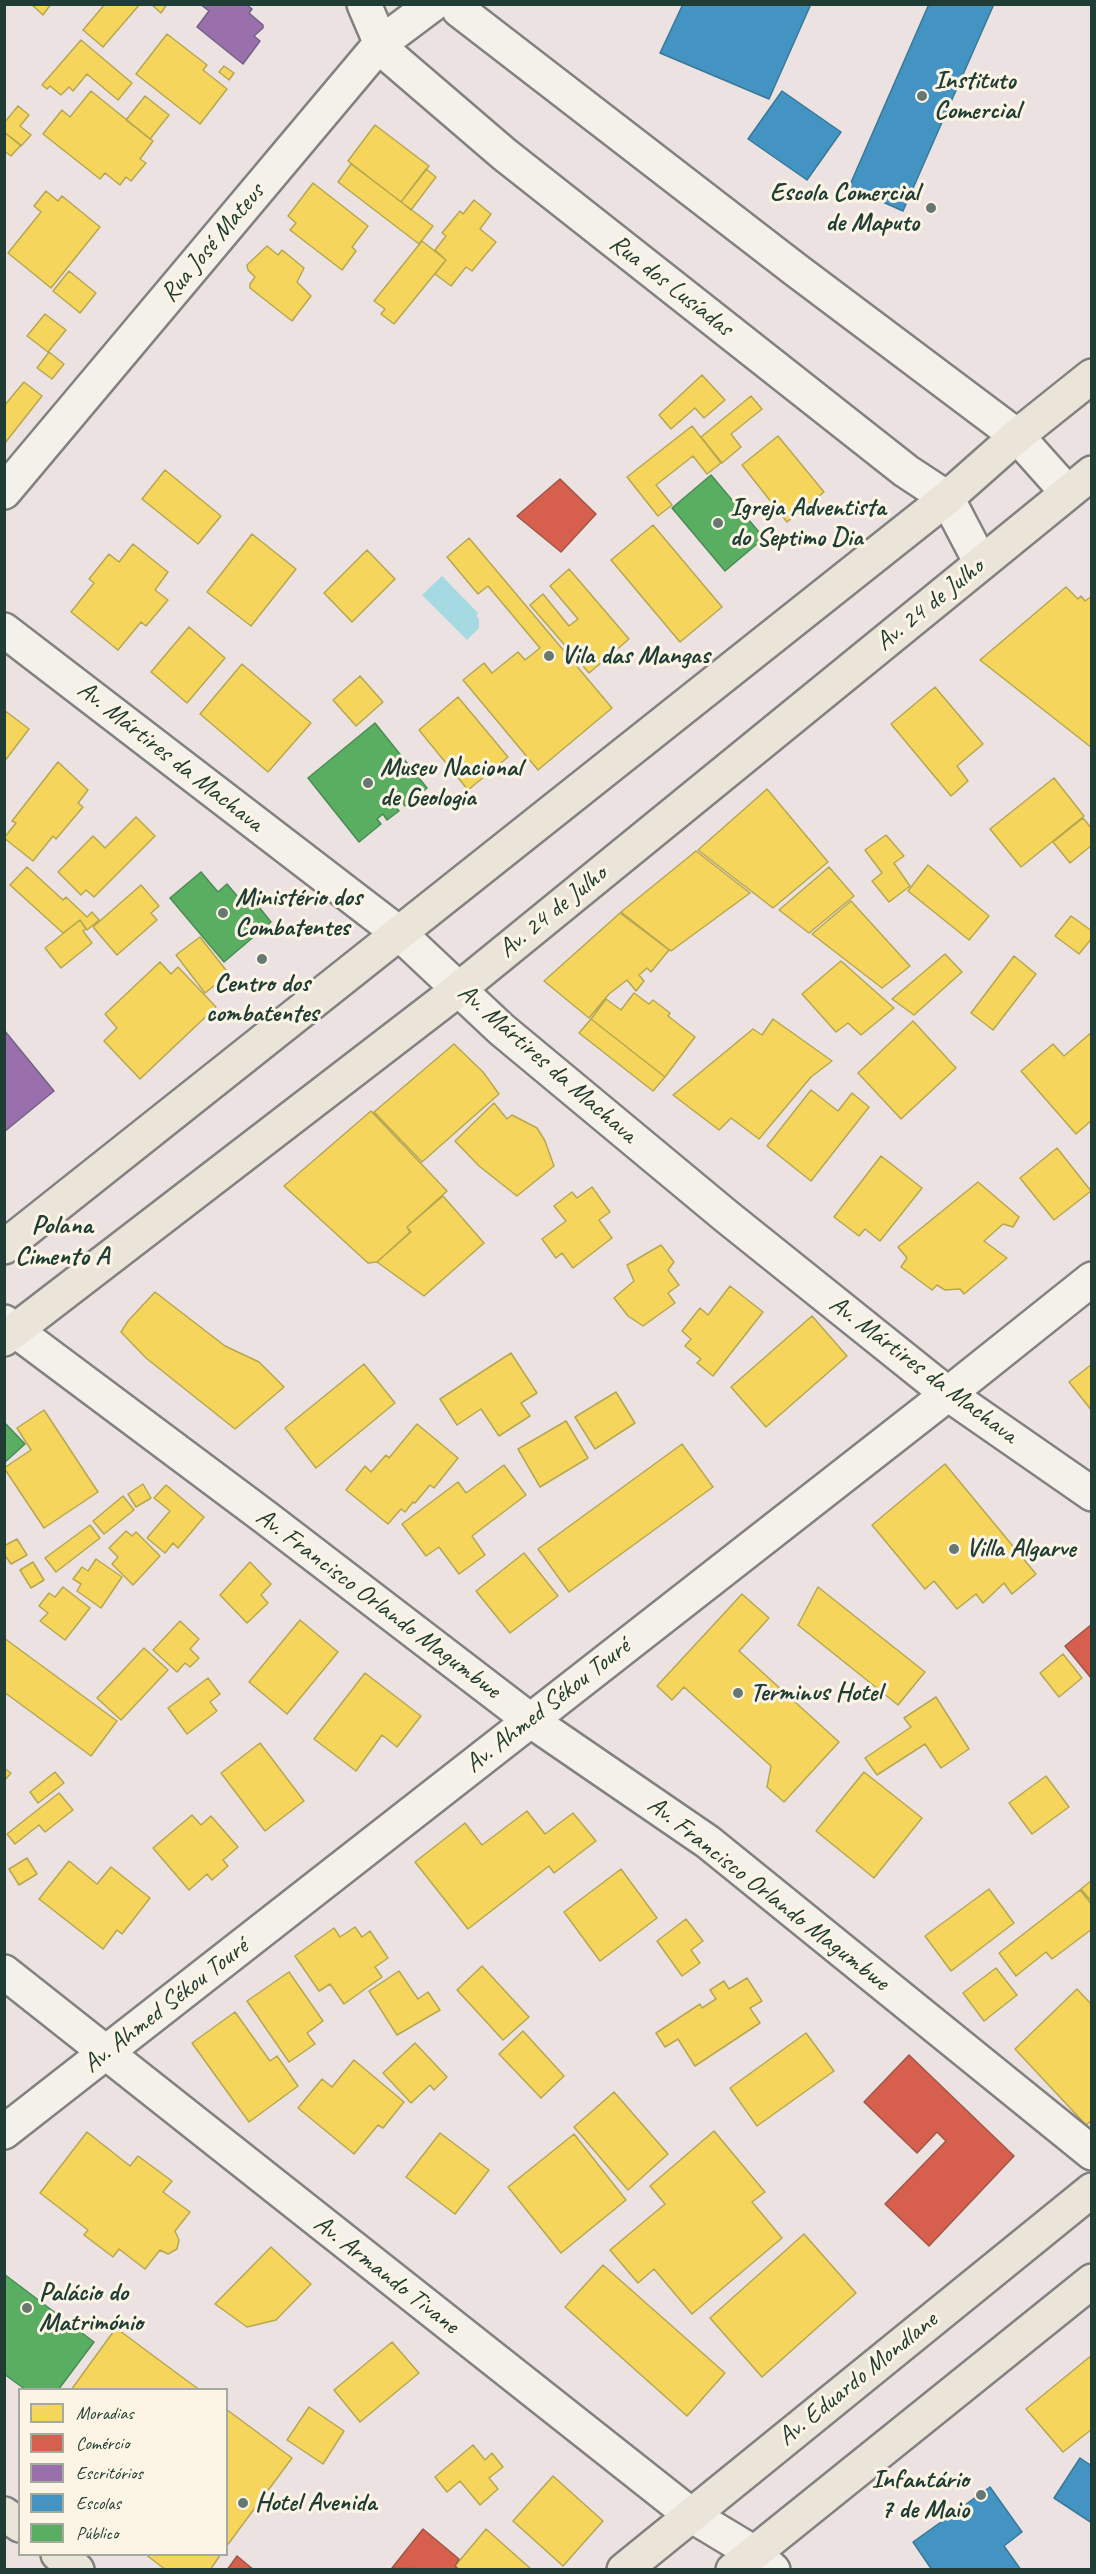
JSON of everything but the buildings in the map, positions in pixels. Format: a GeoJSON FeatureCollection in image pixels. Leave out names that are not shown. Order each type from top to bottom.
{"type":"FeatureCollection","features":[{"type":"Feature","properties":{"kind":"main road"},"geometry":{"type":"LineString","coordinates":[[4,1247],[947,498],[1017,436],[1092,376]]}},
{"type":"Feature","properties":{"kind":"main road","name":"Av. 24 de Julho"},"geometry":{"type":"LineString","coordinates":[[8,1330],[459,989],[1080,482]]}},
{"type":"Feature","properties":{"kind":"main road","name":"Av. Eduardo Mondlane"},"geometry":{"type":"LineString","coordinates":[[624,2570],[1092,2190]]}},
{"type":"Feature","properties":{"kind":"main road"},"geometry":{"type":"LineString","coordinates":[[753,2564],[1092,2281]]}},
{"type":"Feature","properties":{"kind":"main road"},"geometry":{"type":"LineString","coordinates":[[4,2514],[18,2524]]}},
{"type":"Feature","properties":{"kind":"main road"},"geometry":{"type":"LineString","coordinates":[[60,2556],[78,2570]]}},
{"type":"Feature","properties":{"kind":"street","name":"Rua dos Lusíadas"},"geometry":{"type":"LineString","coordinates":[[364,4],[384,51],[504,154],[906,471],[947,498],[981,563]]}},
{"type":"Feature","properties":{"kind":"street","name":"Rua José Mateus"},"geometry":{"type":"LineString","coordinates":[[4,492],[381,43],[433,4]]}},
{"type":"Feature","properties":{"kind":"street"},"geometry":{"type":"LineString","coordinates":[[457,4],[459,10],[796,270],[1080,482]]}},
{"type":"Feature","properties":{"kind":"street","name":"Av. Mártires da Machava"},"geometry":{"type":"LineString","coordinates":[[4,630],[400,934],[501,1029],[717,1209],[948,1394],[1092,1494]]}},
{"type":"Feature","properties":{"kind":"street","name":"Av. Ahmed Sékou Touré"},"geometry":{"type":"LineString","coordinates":[[4,2132],[1092,1279]]}},
{"type":"Feature","properties":{"kind":"street","name":"Av. Francisco Orlando Magumbwe"},"geometry":{"type":"LineString","coordinates":[[8,1330],[265,1517],[530,1720],[708,1842],[1092,2153]]}},
{"type":"Feature","properties":{"kind":"street","name":"Av. Armando Tivane"},"geometry":{"type":"LineString","coordinates":[[4,1972],[753,2564]]}},
{"type":"Feature","properties":{"kind":"water"},"geometry":{"type":"Polygon","coordinates":[[[442,576],[478,613],[476,616],[479,619],[479,628],[467,640],[422,595],[442,576]]]}},
{"type":"Feature","properties":{"kind":"place","name":"Instituto Comercial"},"geometry":{"type":"Point","coordinates":[922,96]}},
{"type":"Feature","properties":{"kind":"place","name":"Escola Comercial de Maputo"},"geometry":{"type":"Point","coordinates":[931,208]}},
{"type":"Feature","properties":{"kind":"place","name":"Igreja Adventista do Septimo Dia"},"geometry":{"type":"Point","coordinates":[718,523]}},
{"type":"Feature","properties":{"kind":"place","name":"Vila das Mangas"},"geometry":{"type":"Point","coordinates":[549,656]}},
{"type":"Feature","properties":{"kind":"place","name":"Museu Nacional de Geologia"},"geometry":{"type":"Point","coordinates":[368,783]}},
{"type":"Feature","properties":{"kind":"place","name":"Ministério dos Combatentes"},"geometry":{"type":"Point","coordinates":[223,913]}},
{"type":"Feature","properties":{"kind":"place","name":"Centro dos combatentes"},"geometry":{"type":"Point","coordinates":[262,959]}},
{"type":"Feature","properties":{"kind":"place","name":"Villa Algarve"},"geometry":{"type":"Point","coordinates":[954,1549]}},
{"type":"Feature","properties":{"kind":"place","name":"Terminus Hotel"},"geometry":{"type":"Point","coordinates":[738,1693]}},
{"type":"Feature","properties":{"kind":"place","name":"Palácio do Matrimónio"},"geometry":{"type":"Point","coordinates":[27,2308]}},
{"type":"Feature","properties":{"kind":"place","name":"Infantário 7 de Maio"},"geometry":{"type":"Point","coordinates":[981,2495]}},
{"type":"Feature","properties":{"kind":"place","name":"Hotel Avenida"},"geometry":{"type":"Point","coordinates":[243,2503]}},
{"type":"Feature","properties":{"kind":"district","name":"Polana Cimento A"},"geometry":{"type":"Point","coordinates":[62,1242]}}]}
